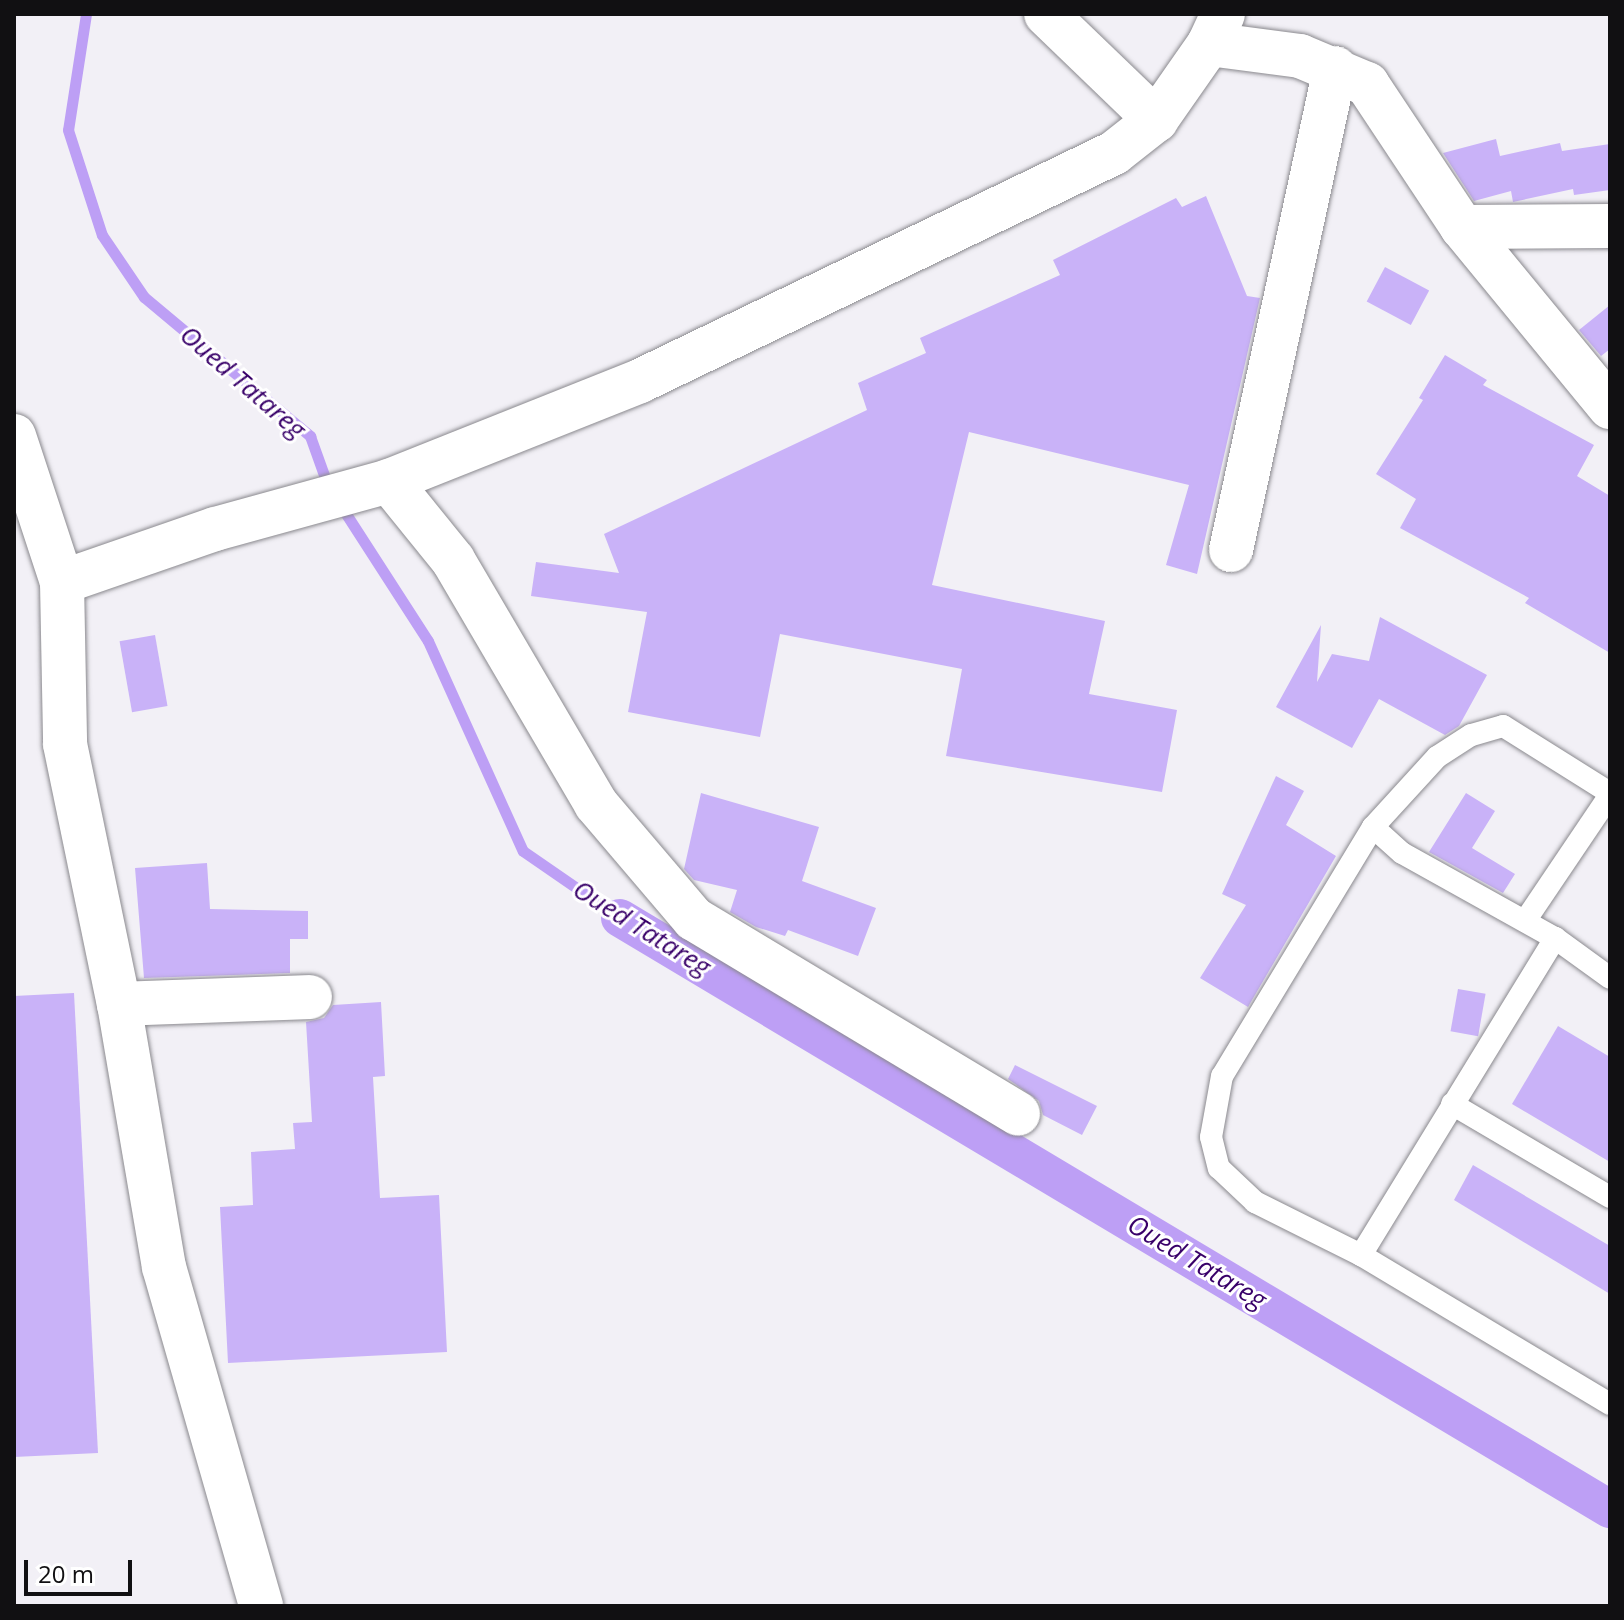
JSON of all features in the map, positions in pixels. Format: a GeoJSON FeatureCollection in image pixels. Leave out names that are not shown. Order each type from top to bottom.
{"type":"FeatureCollection","features":[{"type":"Feature","properties":{"kind":"street"},"geometry":{"type":"LineString","coordinates":[[1046,14],[1156,120]]}},
{"type":"Feature","properties":{"kind":"street"},"geometry":{"type":"LineString","coordinates":[[62,582],[215,529],[389,481],[640,381],[1114,153],[1156,120],[1216,29],[1335,68],[1367,84],[1462,227],[1610,407]]}},
{"type":"Feature","properties":{"kind":"street"},"geometry":{"type":"LineString","coordinates":[[1231,550],[1335,68]]}},
{"type":"Feature","properties":{"kind":"street"},"geometry":{"type":"LineString","coordinates":[[1462,227],[1610,226]]}},
{"type":"Feature","properties":{"kind":"street"},"geometry":{"type":"LineString","coordinates":[[14,436],[62,582],[65,744],[119,1004],[164,1267],[261,1606]]}},
{"type":"Feature","properties":{"kind":"street"},"geometry":{"type":"LineString","coordinates":[[389,481],[453,560],[596,804],[694,919],[1018,1114]]}},
{"type":"Feature","properties":{"kind":"street"},"geometry":{"type":"LineString","coordinates":[[119,1004],[310,997]]}},
{"type":"Feature","properties":{"kind":"lane"},"geometry":{"type":"LineString","coordinates":[[1525,921],[1610,794],[1503,726],[1471,735],[1437,757],[1373,827],[1222,1076],[1211,1137],[1219,1168],[1255,1202],[1361,1255],[1610,1404]]}},
{"type":"Feature","properties":{"kind":"lane"},"geometry":{"type":"LineString","coordinates":[[1373,827],[1402,853],[1555,938],[1610,978]]}},
{"type":"Feature","properties":{"kind":"lane"},"geometry":{"type":"LineString","coordinates":[[1361,1255],[1555,938]]}},
{"type":"Feature","properties":{"kind":"lane"},"geometry":{"type":"LineString","coordinates":[[1452,1104],[1610,1197]]}},
{"type":"Feature","properties":{"kind":"building"},"geometry":{"type":"Polygon","coordinates":[[[1496,139],[1500,156],[1560,143],[1562,151],[1610,144],[1610,190],[1574,195],[1573,189],[1513,202],[1511,191],[1474,201],[1443,153],[1496,139]]]}},
{"type":"Feature","properties":{"kind":"building"},"geometry":{"type":"Polygon","coordinates":[[[1206,196],[1247,296],[1260,298],[1197,574],[1166,565],[1189,485],[969,432],[932,585],[1105,621],[1089,694],[1177,710],[1162,792],[946,756],[962,669],[780,634],[760,737],[628,712],[647,612],[531,596],[536,562],[619,573],[604,534],[867,410],[858,383],[926,353],[920,338],[1060,275],[1053,260],[1176,198],[1182,207],[1206,196]]]}},
{"type":"Feature","properties":{"kind":"building"},"geometry":{"type":"Polygon","coordinates":[[[1385,267],[1429,290],[1411,325],[1367,301],[1385,267]]]}},
{"type":"Feature","properties":{"kind":"building"},"geometry":{"type":"Polygon","coordinates":[[[1610,305],[1610,349],[1601,356],[1579,330],[1610,305]]]}},
{"type":"Feature","properties":{"kind":"building"},"geometry":{"type":"Polygon","coordinates":[[[1445,355],[1487,380],[1483,385],[1594,445],[1577,476],[1610,496],[1610,653],[1525,603],[1529,598],[1400,528],[1416,499],[1376,474],[1423,400],[1419,398],[1445,355]]]}},
{"type":"Feature","properties":{"kind":"building"},"geometry":{"type":"Polygon","coordinates":[[[1380,617],[1487,675],[1459,726],[1445,735],[1379,699],[1352,748],[1276,707],[1321,625],[1317,682],[1332,654],[1369,661],[1380,617]]]}},
{"type":"Feature","properties":{"kind":"building"},"geometry":{"type":"Polygon","coordinates":[[[155,635],[168,706],[132,712],[120,641],[155,635]]]}},
{"type":"Feature","properties":{"kind":"building"},"geometry":{"type":"Polygon","coordinates":[[[1276,776],[1304,791],[1286,825],[1336,856],[1248,1007],[1200,978],[1246,905],[1222,894],[1276,776]]]}},
{"type":"Feature","properties":{"kind":"building"},"geometry":{"type":"Polygon","coordinates":[[[701,793],[819,827],[802,881],[876,908],[858,956],[788,930],[785,936],[756,927],[730,912],[737,890],[694,880],[684,869],[701,793]]]}},
{"type":"Feature","properties":{"kind":"building"},"geometry":{"type":"Polygon","coordinates":[[[1466,793],[1495,811],[1472,848],[1515,874],[1503,893],[1429,852],[1466,793]]]}},
{"type":"Feature","properties":{"kind":"building"},"geometry":{"type":"Polygon","coordinates":[[[207,863],[210,909],[308,911],[308,939],[290,939],[290,973],[144,978],[135,868],[207,863]]]}},
{"type":"Feature","properties":{"kind":"building"},"geometry":{"type":"Polygon","coordinates":[[[1458,989],[1486,994],[1478,1036],[1451,1031],[1458,989]]]}},
{"type":"Feature","properties":{"kind":"building"},"geometry":{"type":"Polygon","coordinates":[[[74,993],[98,1453],[14,1457],[14,996],[74,993]]]}},
{"type":"Feature","properties":{"kind":"building"},"geometry":{"type":"Polygon","coordinates":[[[381,1002],[385,1076],[373,1077],[380,1198],[439,1195],[447,1352],[228,1363],[220,1207],[253,1205],[251,1152],[295,1149],[293,1123],[312,1122],[306,1022],[324,1018],[333,1005],[381,1002]]]}},
{"type":"Feature","properties":{"kind":"building"},"geometry":{"type":"Polygon","coordinates":[[[1558,1026],[1610,1057],[1610,1162],[1512,1104],[1558,1026]]]}},
{"type":"Feature","properties":{"kind":"building"},"geometry":{"type":"Polygon","coordinates":[[[1015,1065],[1097,1106],[1082,1135],[1043,1115],[1039,1101],[1008,1079],[1015,1065]]]}},
{"type":"Feature","properties":{"kind":"building"},"geometry":{"type":"Polygon","coordinates":[[[1473,1165],[1610,1246],[1610,1294],[1454,1200],[1473,1165]]]}},
{"type":"Feature","properties":{"kind":"waterway","name":"Oued Tatareg"},"geometry":{"type":"LineString","coordinates":[[86,14],[68,130],[102,235],[144,297],[310,436],[329,489]]}},
{"type":"Feature","properties":{"kind":"waterway","name":"Oued Tatareg"},"geometry":{"type":"LineString","coordinates":[[339,503],[428,641],[523,851],[620,918]]}},
{"type":"Feature","properties":{"kind":"waterway","name":"Oued Tatareg"},"geometry":{"type":"LineString","coordinates":[[620,918],[1610,1509]]}}]}
